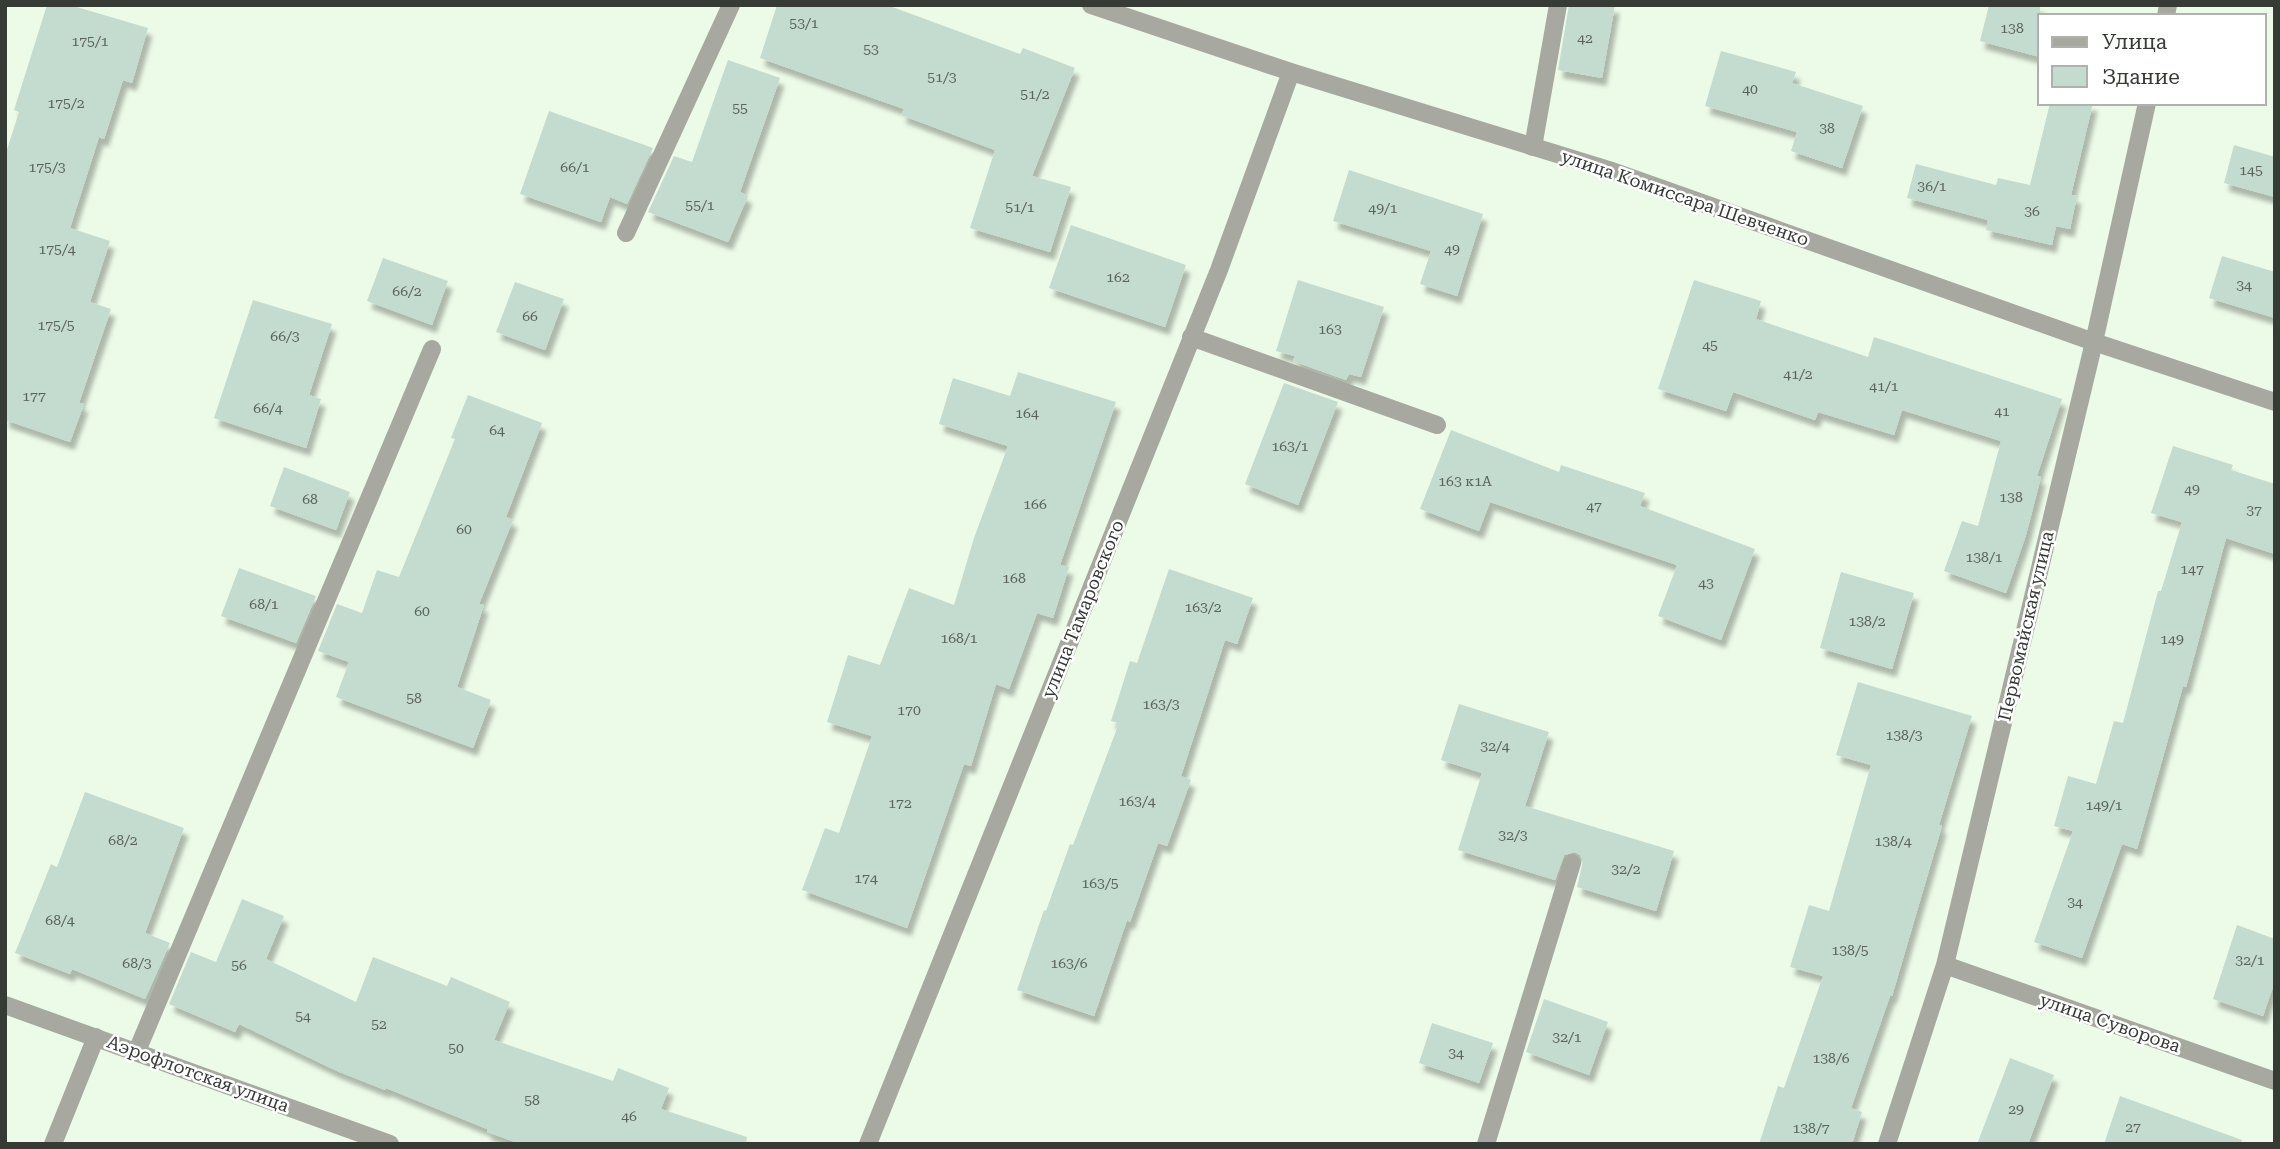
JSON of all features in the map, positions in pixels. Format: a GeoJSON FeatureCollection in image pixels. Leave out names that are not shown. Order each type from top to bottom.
{"type":"FeatureCollection","features":[{"type":"Feature","properties":{"kind":"street"},"geometry":{"type":"LineString","coordinates":[[626,233],[731,5]]}},
{"type":"Feature","properties":{"kind":"street","name":"улица Комиссара Шевченко"},"geometry":{"type":"LineString","coordinates":[[1091,5],[1135,12],[1291,72],[1609,170],[2094,342],[2275,402]]}},
{"type":"Feature","properties":{"kind":"street"},"geometry":{"type":"LineString","coordinates":[[1533,147],[1558,5]]}},
{"type":"Feature","properties":{"kind":"street","name":"улица Тамаровского"},"geometry":{"type":"LineString","coordinates":[[868,1144],[1219,270],[1291,72]]}},
{"type":"Feature","properties":{"kind":"street","name":"Первомайская улица"},"geometry":{"type":"LineString","coordinates":[[1887,1144],[1945,965],[2094,342],[2147,105]]}},
{"type":"Feature","properties":{"kind":"street"},"geometry":{"type":"LineString","coordinates":[[1191,337],[1437,425]]}},
{"type":"Feature","properties":{"kind":"street"},"geometry":{"type":"LineString","coordinates":[[137,1051],[432,349]]}},
{"type":"Feature","properties":{"kind":"street"},"geometry":{"type":"LineString","coordinates":[[1486,1144],[1572,863]]}},
{"type":"Feature","properties":{"kind":"street","name":"улица Суворова"},"geometry":{"type":"LineString","coordinates":[[1945,965],[2275,1080]]}},
{"type":"Feature","properties":{"kind":"street","name":"Аэрофлотская улица"},"geometry":{"type":"LineString","coordinates":[[5,1005],[390,1144]]}},
{"type":"Feature","properties":{"kind":"street"},"geometry":{"type":"LineString","coordinates":[[53,1144],[96,1037]]}},
{"type":"Feature","properties":{"kind":"building"},"geometry":{"type":"Polygon","coordinates":[[[47,5],[70,5],[148,28],[132,83],[123,80],[104,139],[99,137],[70,228],[110,241],[90,302],[111,309],[79,403],[84,404],[70,442],[5,420],[5,156],[19,112],[14,110],[47,5]]]}},
{"type":"Feature","properties":{"kind":"building"},"geometry":{"type":"Polygon","coordinates":[[[777,5],[887,5],[1020,54],[1023,48],[1075,68],[1032,176],[1071,187],[1050,252],[970,228],[995,150],[901,115],[904,109],[760,58],[777,5]]]}},
{"type":"Feature","properties":{"kind":"building"},"geometry":{"type":"Polygon","coordinates":[[[1569,5],[1615,5],[1602,78],[1558,70],[1569,5]]]}},
{"type":"Feature","properties":{"kind":"building"},"geometry":{"type":"Polygon","coordinates":[[[1989,5],[2040,5],[2038,56],[1980,41],[1989,5]]]}},
{"type":"Feature","properties":{"kind":"building"},"geometry":{"type":"Polygon","coordinates":[[[1721,51],[1796,72],[1792,83],[1863,106],[1842,168],[1791,151],[1797,132],[1705,106],[1721,51]]]}},
{"type":"Feature","properties":{"kind":"building"},"geometry":{"type":"Polygon","coordinates":[[[728,60],[780,78],[740,192],[748,196],[728,242],[648,212],[674,156],[692,162],[728,60]]]}},
{"type":"Feature","properties":{"kind":"building"},"geometry":{"type":"Polygon","coordinates":[[[2050,105],[2093,105],[2071,195],[2077,196],[2070,229],[2056,226],[2052,245],[1986,230],[1988,220],[1907,198],[1916,164],[1996,185],[1998,178],[2030,185],[2050,105]]]}},
{"type":"Feature","properties":{"kind":"building"},"geometry":{"type":"Polygon","coordinates":[[[549,111],[653,148],[627,204],[610,197],[601,222],[520,194],[549,111]]]}},
{"type":"Feature","properties":{"kind":"building"},"geometry":{"type":"Polygon","coordinates":[[[2234,145],[2275,157],[2275,197],[2224,183],[2234,145]]]}},
{"type":"Feature","properties":{"kind":"building"},"geometry":{"type":"Polygon","coordinates":[[[1349,170],[1483,214],[1457,296],[1420,284],[1431,251],[1333,221],[1349,170]]]}},
{"type":"Feature","properties":{"kind":"building"},"geometry":{"type":"Polygon","coordinates":[[[1071,225],[1186,265],[1165,327],[1049,288],[1071,225]]]}},
{"type":"Feature","properties":{"kind":"building"},"geometry":{"type":"Polygon","coordinates":[[[2222,256],[2275,272],[2275,318],[2209,298],[2222,256]]]}},
{"type":"Feature","properties":{"kind":"building"},"geometry":{"type":"Polygon","coordinates":[[[383,258],[448,281],[432,325],[367,301],[383,258]]]}},
{"type":"Feature","properties":{"kind":"building"},"geometry":{"type":"Polygon","coordinates":[[[1298,280],[1384,307],[1361,377],[1349,374],[1346,380],[1293,361],[1295,356],[1276,351],[1298,280]]]}},
{"type":"Feature","properties":{"kind":"building"},"geometry":{"type":"Polygon","coordinates":[[[1694,280],[1761,301],[1756,319],[1868,357],[1874,337],[2062,399],[2037,476],[2041,477],[2026,535],[2006,593],[1944,571],[1962,521],[1978,526],[2001,441],[1902,410],[1894,435],[1818,412],[1815,420],[1733,392],[1726,411],[1658,389],[1694,280]]]}},
{"type":"Feature","properties":{"kind":"building"},"geometry":{"type":"Polygon","coordinates":[[[515,282],[564,299],[545,350],[496,332],[515,282]]]}},
{"type":"Feature","properties":{"kind":"building"},"geometry":{"type":"Polygon","coordinates":[[[253,300],[332,324],[309,395],[321,399],[306,448],[214,418],[253,300]]]}},
{"type":"Feature","properties":{"kind":"building"},"geometry":{"type":"Polygon","coordinates":[[[1018,372],[1116,402],[1060,565],[1069,567],[1053,618],[1037,613],[1009,689],[996,684],[971,766],[964,764],[907,928],[802,890],[825,828],[839,833],[872,736],[827,722],[848,655],[880,665],[909,588],[954,605],[974,538],[1008,446],[939,424],[953,378],[1010,396],[1018,372]]]}},
{"type":"Feature","properties":{"kind":"building"},"geometry":{"type":"Polygon","coordinates":[[[1284,383],[1338,402],[1298,505],[1245,484],[1284,383]]]}},
{"type":"Feature","properties":{"kind":"building"},"geometry":{"type":"Polygon","coordinates":[[[468,395],[542,423],[506,517],[513,520],[479,604],[484,605],[457,687],[491,700],[473,748],[336,697],[349,662],[318,651],[337,604],[362,613],[377,570],[399,577],[455,439],[451,438],[468,395]]]}},
{"type":"Feature","properties":{"kind":"building"},"geometry":{"type":"Polygon","coordinates":[[[1451,430],[1559,472],[1561,465],[1645,493],[1640,506],[1755,549],[1721,640],[1658,616],[1677,565],[1490,502],[1479,531],[1420,509],[1451,430]]]}},
{"type":"Feature","properties":{"kind":"building"},"geometry":{"type":"Polygon","coordinates":[[[2173,446],[2233,465],[2231,470],[2275,484],[2275,554],[2226,538],[2186,687],[2183,686],[2137,849],[2122,844],[2082,958],[2034,942],[2073,831],[2054,826],[2068,776],[2096,784],[2114,721],[2123,723],[2158,591],[2161,591],[2182,522],[2151,513],[2173,446]]]}},
{"type":"Feature","properties":{"kind":"building"},"geometry":{"type":"Polygon","coordinates":[[[284,467],[350,492],[336,530],[270,506],[284,467]]]}},
{"type":"Feature","properties":{"kind":"building"},"geometry":{"type":"Polygon","coordinates":[[[239,568],[316,596],[296,643],[221,616],[239,568]]]}},
{"type":"Feature","properties":{"kind":"building"},"geometry":{"type":"Polygon","coordinates":[[[1169,569],[1253,598],[1237,644],[1225,640],[1181,776],[1191,780],[1167,846],[1158,843],[1130,922],[1127,920],[1094,1016],[1017,990],[1044,910],[1046,911],[1070,844],[1073,845],[1119,723],[1111,721],[1130,661],[1137,663],[1169,569]]]}},
{"type":"Feature","properties":{"kind":"building"},"geometry":{"type":"Polygon","coordinates":[[[1841,572],[1914,593],[1892,669],[1820,648],[1841,572]]]}},
{"type":"Feature","properties":{"kind":"building"},"geometry":{"type":"Polygon","coordinates":[[[1858,682],[1972,716],[1892,996],[1851,1108],[1862,1112],[1852,1144],[1759,1144],[1778,1086],[1784,1088],[1823,976],[1790,967],[1809,905],[1829,911],[1871,765],[1836,755],[1858,682]]]}},
{"type":"Feature","properties":{"kind":"building"},"geometry":{"type":"Polygon","coordinates":[[[1459,704],[1549,732],[1525,806],[1674,851],[1656,911],[1577,887],[1583,861],[1575,852],[1564,855],[1555,880],[1458,850],[1482,773],[1441,760],[1459,704]]]}},
{"type":"Feature","properties":{"kind":"building"},"geometry":{"type":"Polygon","coordinates":[[[85,792],[184,828],[145,933],[170,943],[145,999],[72,969],[70,974],[15,953],[51,864],[57,867],[85,792]]]}},
{"type":"Feature","properties":{"kind":"building"},"geometry":{"type":"Polygon","coordinates":[[[242,899],[284,916],[266,959],[356,1002],[373,957],[447,986],[451,977],[510,1002],[494,1040],[613,1081],[618,1068],[669,1088],[661,1109],[747,1137],[746,1144],[521,1144],[386,1088],[385,1090],[337,1071],[239,1024],[235,1032],[169,1004],[191,952],[216,962],[242,899]]]}},
{"type":"Feature","properties":{"kind":"building"},"geometry":{"type":"Polygon","coordinates":[[[2237,925],[2275,939],[2275,981],[2263,1016],[2213,999],[2237,925]]]}},
{"type":"Feature","properties":{"kind":"building"},"geometry":{"type":"Polygon","coordinates":[[[1544,999],[1608,1022],[1589,1075],[1526,1052],[1544,999]]]}},
{"type":"Feature","properties":{"kind":"building"},"geometry":{"type":"Polygon","coordinates":[[[1432,1023],[1493,1043],[1479,1083],[1419,1063],[1432,1023]]]}},
{"type":"Feature","properties":{"kind":"building"},"geometry":{"type":"Polygon","coordinates":[[[2010,1058],[2054,1075],[2028,1144],[1977,1144],[2010,1058]]]}},
{"type":"Feature","properties":{"kind":"building"},"geometry":{"type":"Polygon","coordinates":[[[2120,1096],[2242,1140],[2241,1144],[2104,1144],[2120,1096]]]}}]}
